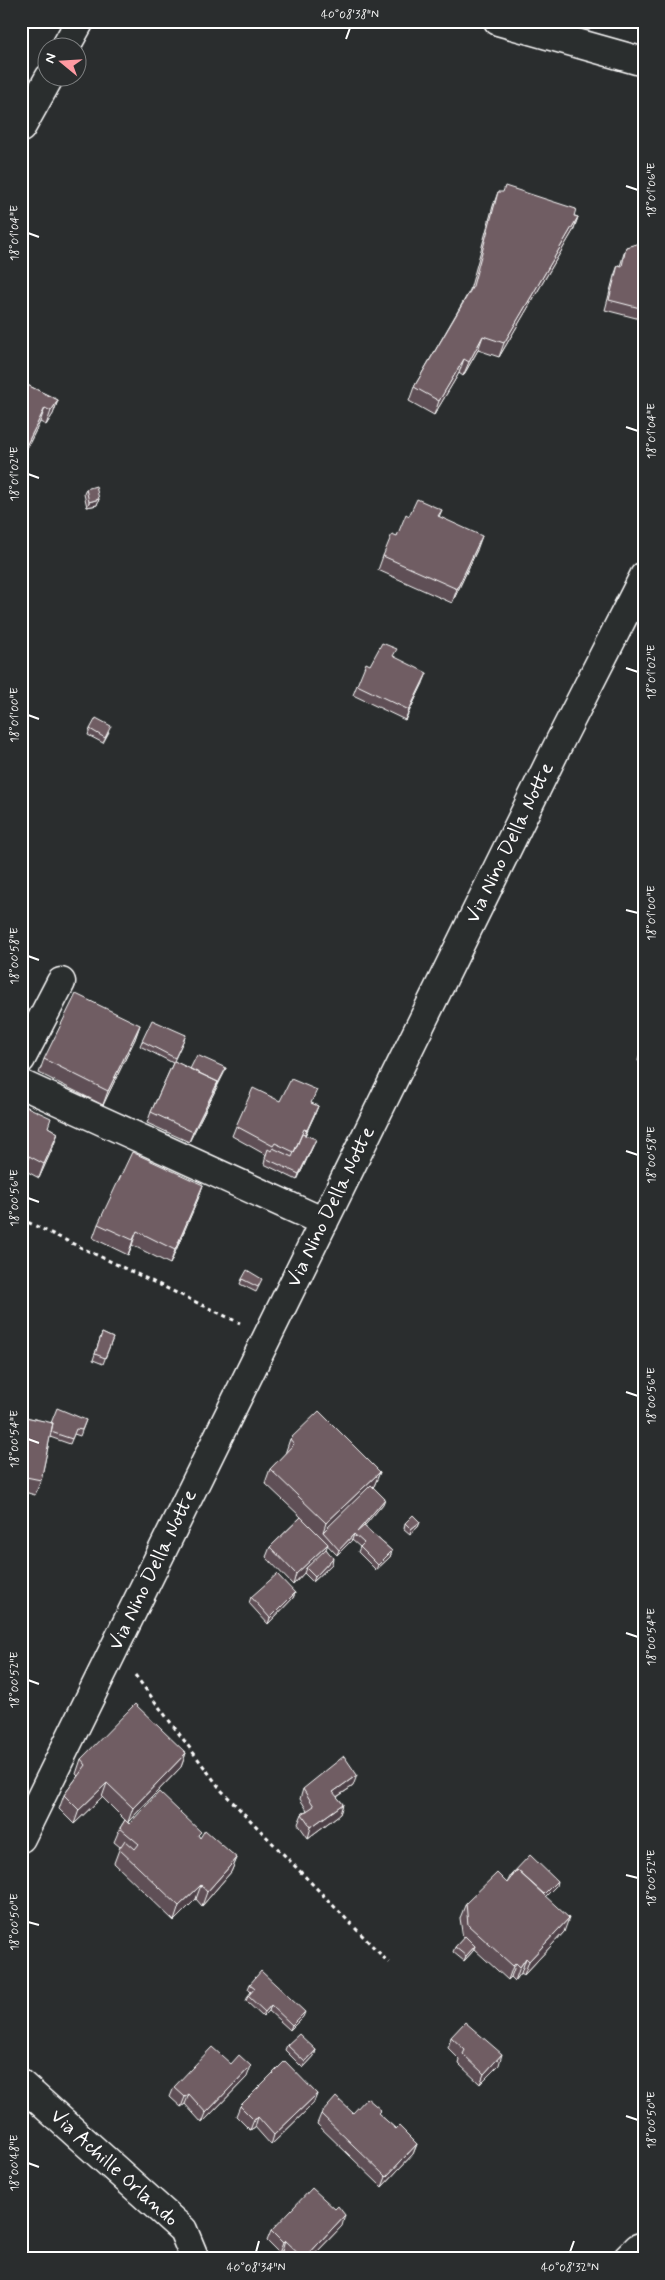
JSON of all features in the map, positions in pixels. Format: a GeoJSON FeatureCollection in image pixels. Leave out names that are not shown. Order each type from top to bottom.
{"type":"FeatureCollection","features":[{"type":"Feature","properties":{"kind":"street"},"geometry":{"type":"LineString","coordinates":[[71,38],[80,21]]}},
{"type":"Feature","properties":{"kind":"street"},"geometry":{"type":"LineString","coordinates":[[498,21],[644,62]]}},
{"type":"Feature","properties":{"kind":"street"},"geometry":{"type":"LineString","coordinates":[[21,128],[43,88]]}},
{"type":"Feature","properties":{"kind":"street","name":"Via Nino Della Notte"},"geometry":{"type":"LineString","coordinates":[[21,1838],[644,576]]}},
{"type":"Feature","properties":{"kind":"street"},"geometry":{"type":"LineString","coordinates":[[21,1059],[61,982]]}},
{"type":"Feature","properties":{"kind":"street"},"geometry":{"type":"LineString","coordinates":[[21,1084],[324,1222]]}},
{"type":"Feature","properties":{"kind":"street","name":"Via Achille Orlando"},"geometry":{"type":"LineString","coordinates":[[21,2084],[183,2230],[195,2259]]}},
{"type":"Feature","properties":{"kind":"street"},"geometry":{"type":"LineString","coordinates":[[627,2259],[638,2248],[644,2246]]}},
{"type":"Feature","properties":{"kind":"path"},"geometry":{"type":"LineString","coordinates":[[21,1219],[268,1336]]}},
{"type":"Feature","properties":{"kind":"path"},"geometry":{"type":"LineString","coordinates":[[114,1648],[222,1791],[389,1963]]}},
{"type":"Feature","properties":{"kind":"building"},"geometry":{"type":"Polygon","coordinates":[[[505,186],[576,209],[574,216],[578,217],[504,343],[483,336],[469,362],[464,359],[439,401],[414,387],[473,286],[498,192],[503,192],[505,186]]]}},
{"type":"Feature","properties":{"kind":"building"},"geometry":{"type":"Polygon","coordinates":[[[643,242],[644,309],[609,300],[618,265],[622,266],[626,247],[643,242]]]}},
{"type":"Feature","properties":{"kind":"building"},"geometry":{"type":"Polygon","coordinates":[[[21,382],[58,400],[51,411],[45,408],[27,444],[21,440],[21,382]]]}},
{"type":"Feature","properties":{"kind":"building"},"geometry":{"type":"Polygon","coordinates":[[[96,486],[99,499],[89,502],[86,489],[96,486]]]}},
{"type":"Feature","properties":{"kind":"building"},"geometry":{"type":"Polygon","coordinates":[[[417,499],[442,510],[438,516],[482,536],[457,589],[383,556],[392,534],[397,536],[406,514],[409,516],[417,499]]]}},
{"type":"Feature","properties":{"kind":"building"},"geometry":{"type":"Polygon","coordinates":[[[382,643],[397,649],[393,656],[427,673],[409,710],[357,685],[366,663],[370,665],[382,643]]]}},
{"type":"Feature","properties":{"kind":"building"},"geometry":{"type":"Polygon","coordinates":[[[96,718],[111,726],[105,738],[90,729],[96,718]]]}},
{"type":"Feature","properties":{"kind":"building"},"geometry":{"type":"Polygon","coordinates":[[[76,994],[140,1025],[108,1091],[44,1059],[76,994]]]}},
{"type":"Feature","properties":{"kind":"building"},"geometry":{"type":"Polygon","coordinates":[[[152,1020],[186,1035],[175,1058],[142,1041],[152,1020]]]}},
{"type":"Feature","properties":{"kind":"building"},"geometry":{"type":"Polygon","coordinates":[[[197,1055],[226,1068],[216,1087],[218,1082],[190,1069],[197,1055]]]}},
{"type":"Feature","properties":{"kind":"building"},"geometry":{"type":"Polygon","coordinates":[[[174,1061],[218,1082],[193,1132],[151,1112],[174,1061]]]}},
{"type":"Feature","properties":{"kind":"building"},"geometry":{"type":"Polygon","coordinates":[[[291,1079],[317,1090],[311,1103],[318,1106],[307,1130],[304,1129],[294,1152],[275,1143],[273,1146],[236,1126],[253,1088],[280,1101],[291,1079]]]}},
{"type":"Feature","properties":{"kind":"building"},"geometry":{"type":"Polygon","coordinates":[[[21,1104],[51,1118],[48,1127],[58,1133],[44,1164],[29,1156],[21,1174],[21,1104]]]}},
{"type":"Feature","properties":{"kind":"building"},"geometry":{"type":"Polygon","coordinates":[[[302,1134],[316,1139],[299,1174],[265,1158],[268,1149],[271,1151],[273,1148],[292,1157],[302,1134]]]}},
{"type":"Feature","properties":{"kind":"building"},"geometry":{"type":"Polygon","coordinates":[[[132,1152],[203,1185],[175,1250],[137,1231],[133,1240],[98,1224],[132,1152]]]}},
{"type":"Feature","properties":{"kind":"building"},"geometry":{"type":"Polygon","coordinates":[[[247,1270],[262,1279],[258,1287],[242,1279],[247,1270]]]}},
{"type":"Feature","properties":{"kind":"building"},"geometry":{"type":"Polygon","coordinates":[[[102,1333],[113,1338],[105,1358],[95,1354],[102,1333]]]}},
{"type":"Feature","properties":{"kind":"building"},"geometry":{"type":"Polygon","coordinates":[[[57,1408],[86,1420],[82,1430],[76,1429],[72,1439],[51,1432],[53,1423],[51,1423],[57,1408]]]}},
{"type":"Feature","properties":{"kind":"building"},"geometry":{"type":"Polygon","coordinates":[[[319,1411],[380,1472],[326,1523],[270,1469],[294,1444],[290,1439],[319,1411]]]}},
{"type":"Feature","properties":{"kind":"building"},"geometry":{"type":"Polygon","coordinates":[[[21,1416],[53,1423],[41,1480],[21,1476],[21,1416]]]}},
{"type":"Feature","properties":{"kind":"building"},"geometry":{"type":"Polygon","coordinates":[[[371,1485],[385,1499],[357,1532],[364,1526],[392,1551],[378,1565],[360,1547],[364,1543],[354,1534],[339,1550],[323,1532],[371,1485]]]}},
{"type":"Feature","properties":{"kind":"building"},"geometry":{"type":"Polygon","coordinates":[[[413,1515],[420,1522],[411,1529],[405,1523],[413,1515]]]}},
{"type":"Feature","properties":{"kind":"building"},"geometry":{"type":"Polygon","coordinates":[[[301,1517],[328,1544],[296,1574],[270,1547],[301,1517]]]}},
{"type":"Feature","properties":{"kind":"building"},"geometry":{"type":"Polygon","coordinates":[[[326,1549],[333,1558],[315,1577],[306,1568],[326,1549]]]}},
{"type":"Feature","properties":{"kind":"building"},"geometry":{"type":"Polygon","coordinates":[[[277,1574],[295,1593],[270,1618],[251,1597],[277,1574]]]}},
{"type":"Feature","properties":{"kind":"building"},"geometry":{"type":"Polygon","coordinates":[[[135,1704],[186,1753],[133,1808],[107,1783],[79,1810],[64,1795],[86,1765],[81,1759],[135,1704]]]}},
{"type":"Feature","properties":{"kind":"building"},"geometry":{"type":"Polygon","coordinates":[[[344,1756],[357,1775],[333,1792],[343,1804],[311,1827],[302,1814],[314,1806],[303,1789],[344,1756]]]}},
{"type":"Feature","properties":{"kind":"building"},"geometry":{"type":"Polygon","coordinates":[[[159,1792],[201,1832],[198,1835],[200,1838],[205,1830],[237,1858],[207,1892],[201,1885],[179,1906],[119,1849],[125,1840],[135,1849],[139,1844],[120,1828],[125,1820],[129,1824],[159,1792]]]}},
{"type":"Feature","properties":{"kind":"building"},"geometry":{"type":"Polygon","coordinates":[[[530,1855],[557,1881],[544,1894],[517,1870],[512,1877],[511,1875],[530,1855]]]}},
{"type":"Feature","properties":{"kind":"building"},"geometry":{"type":"Polygon","coordinates":[[[517,1870],[569,1918],[529,1961],[526,1958],[520,1967],[516,1963],[513,1966],[468,1925],[466,1903],[497,1873],[507,1883],[517,1870]]]}},
{"type":"Feature","properties":{"kind":"building"},"geometry":{"type":"Polygon","coordinates":[[[465,1936],[475,1946],[466,1956],[455,1947],[465,1936]]]}},
{"type":"Feature","properties":{"kind":"building"},"geometry":{"type":"Polygon","coordinates":[[[261,1971],[305,2012],[292,2025],[271,2005],[265,2012],[248,1996],[255,1988],[250,1984],[261,1971]]]}},
{"type":"Feature","properties":{"kind":"building"},"geometry":{"type":"Polygon","coordinates":[[[465,2022],[502,2054],[484,2074],[463,2054],[465,2050],[451,2037],[465,2022]]]}},
{"type":"Feature","properties":{"kind":"building"},"geometry":{"type":"Polygon","coordinates":[[[299,2034],[316,2050],[305,2062],[287,2045],[299,2034]]]}},
{"type":"Feature","properties":{"kind":"building"},"geometry":{"type":"Polygon","coordinates":[[[212,2047],[231,2064],[239,2055],[251,2066],[206,2113],[189,2094],[185,2097],[174,2087],[212,2047]]]}},
{"type":"Feature","properties":{"kind":"building"},"geometry":{"type":"Polygon","coordinates":[[[285,2061],[317,2094],[274,2135],[258,2117],[254,2120],[240,2106],[285,2061]]]}},
{"type":"Feature","properties":{"kind":"building"},"geometry":{"type":"Polygon","coordinates":[[[336,2097],[353,2113],[367,2098],[381,2110],[378,2113],[396,2129],[399,2126],[417,2144],[386,2177],[321,2114],[336,2097]]]}},
{"type":"Feature","properties":{"kind":"building"},"geometry":{"type":"Polygon","coordinates":[[[312,2188],[335,2209],[338,2206],[345,2215],[304,2259],[271,2231],[312,2188]]]}}]}
